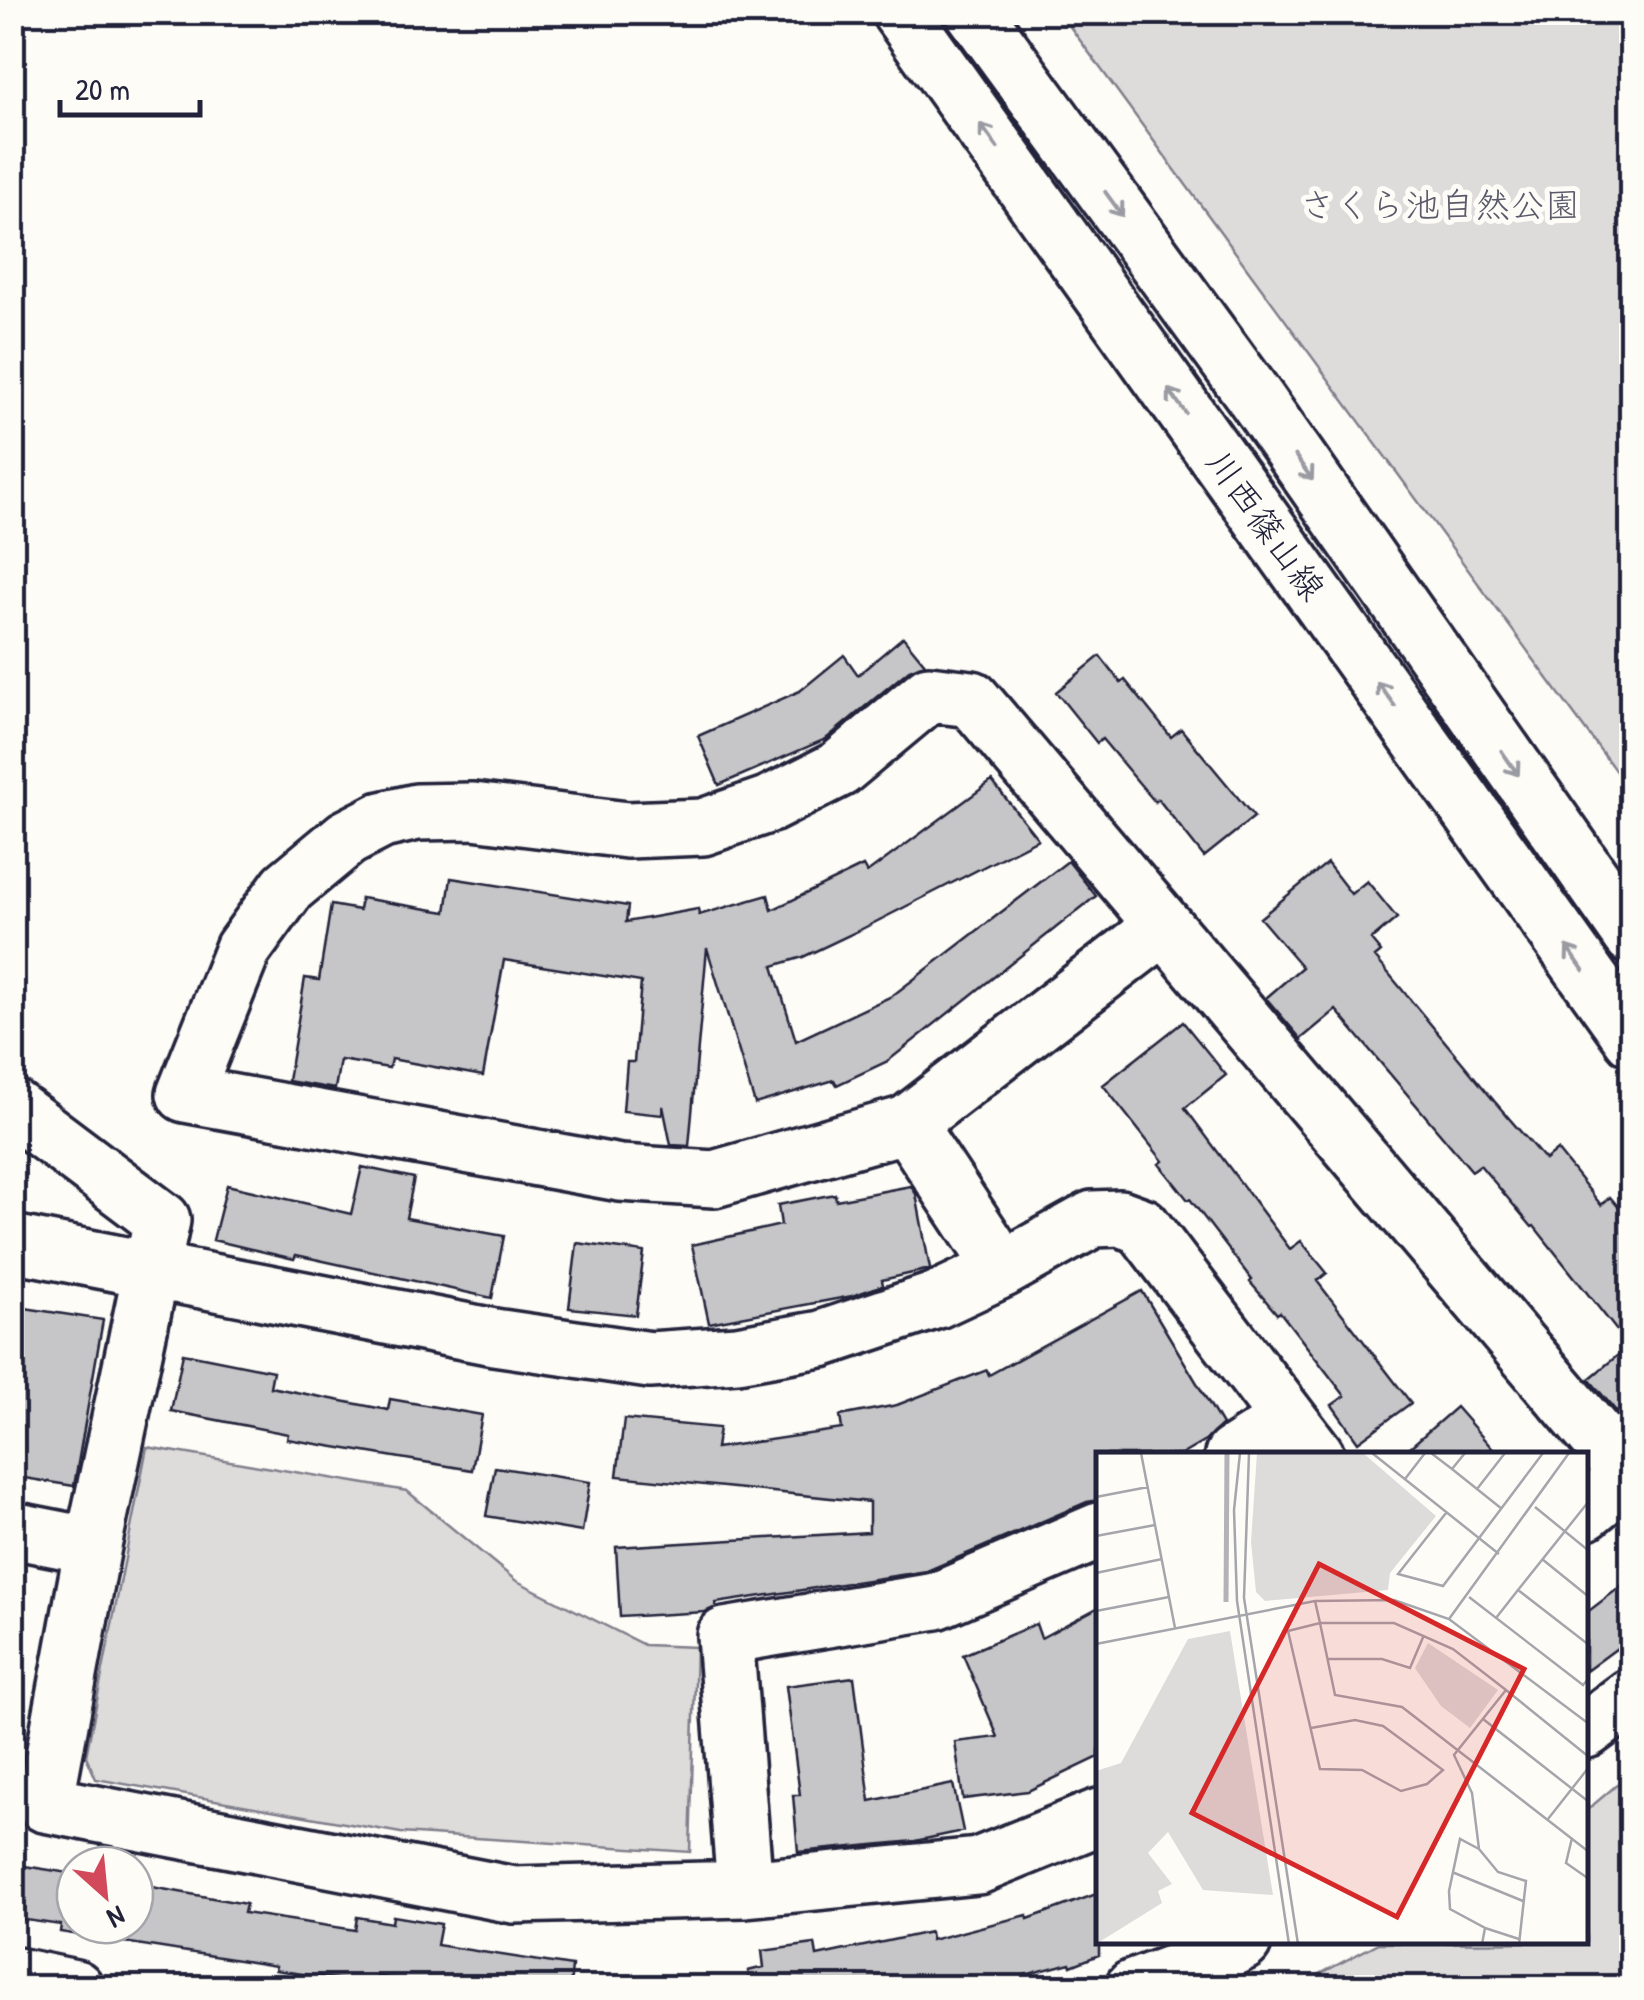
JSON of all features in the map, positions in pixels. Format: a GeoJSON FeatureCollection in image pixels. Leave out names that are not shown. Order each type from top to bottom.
{"type":"FeatureCollection","features":[{"type":"Feature","properties":{"kind":"street","name":"川西篠山線"},"geometry":{"type":"LineString","coordinates":[[900,12],[1632,1038]]}},
{"type":"Feature","properties":{"kind":"street","name":"川西篠山線"},"geometry":{"type":"LineString","coordinates":[[974,12],[1257,400],[1632,936]]}},
{"type":"Feature","properties":{"kind":"street"},"geometry":{"type":"LineString","coordinates":[[1164,926],[907,1124],[714,1178],[620,1173],[185,1094],[243,949],[288,886],[347,838],[382,820],[417,812],[473,811],[627,830],[703,828],[770,804],[838,769],[929,694],[972,699],[1629,1475],[1589,1508]]}},
{"type":"Feature","properties":{"kind":"street"},"geometry":{"type":"LineString","coordinates":[[12,1107],[162,1220],[93,1546],[29,1801],[514,1894],[744,1888],[978,1866],[1096,1818]]}},
{"type":"Feature","properties":{"kind":"street"},"geometry":{"type":"LineString","coordinates":[[907,1124],[1002,1270]]}},
{"type":"Feature","properties":{"kind":"street"},"geometry":{"type":"LineString","coordinates":[[12,1242],[494,1337],[650,1360],[737,1354],[821,1339],[937,1300],[1002,1270],[1093,1219],[1120,1218],[1142,1226],[1302,1438],[1245,1452]]}},
{"type":"Feature","properties":{"kind":"street"},"geometry":{"type":"LineString","coordinates":[[12,1530],[93,1546]]}},
{"type":"Feature","properties":{"kind":"street"},"geometry":{"type":"LineString","coordinates":[[744,1888],[724,1636],[936,1602],[1096,1532]]}},
{"type":"Feature","properties":{"kind":"street"},"geometry":{"type":"LineString","coordinates":[[1589,1728],[1632,1696]]}},
{"type":"Feature","properties":{"kind":"street"},"geometry":{"type":"LineString","coordinates":[[1133,1988],[1237,1945]]}},
{"type":"Feature","properties":{"kind":"street"},"geometry":{"type":"LineString","coordinates":[[12,1975],[75,1988]]}},
{"type":"Feature","properties":{"kind":"green space","name":"さくら池自然公園"},"geometry":{"type":"Polygon","coordinates":[[[1060,13],[1631,13],[1631,792],[1060,13]]]}},
{"type":"Feature","properties":{"kind":"green space"},"geometry":{"type":"Polygon","coordinates":[[[147,1447],[407,1491],[515,1580],[644,1645],[696,1647],[690,1852],[401,1833],[96,1779],[86,1756],[147,1447]]]}},
{"type":"Feature","properties":{"kind":"green space"},"geometry":{"type":"Polygon","coordinates":[[[1631,1773],[1631,1987],[1295,1987],[1375,1945],[1589,1945],[1589,1808],[1631,1773]]]}},
{"type":"Feature","properties":{"kind":"building"},"geometry":{"type":"Polygon","coordinates":[[[903,637],[925,664],[909,670],[826,739],[719,785],[698,736],[800,691],[844,655],[858,675],[903,637]]]}},
{"type":"Feature","properties":{"kind":"building"},"geometry":{"type":"Polygon","coordinates":[[[1100,656],[1171,737],[1181,729],[1254,817],[1204,857],[1158,799],[1155,802],[1102,739],[1097,743],[1056,692],[1100,656]]]}},
{"type":"Feature","properties":{"kind":"building"},"geometry":{"type":"Polygon","coordinates":[[[992,781],[1038,839],[858,931],[803,957],[773,966],[796,1041],[892,996],[1068,861],[1096,896],[888,1061],[837,1085],[834,1080],[755,1104],[707,948],[689,1146],[671,1145],[663,1106],[662,1115],[623,1111],[627,1062],[634,1062],[641,982],[504,960],[483,1076],[391,1059],[389,1068],[340,1060],[335,1089],[288,1081],[305,978],[319,980],[331,905],[359,910],[361,898],[446,912],[451,878],[628,906],[626,922],[698,909],[699,915],[768,895],[772,910],[863,866],[867,873],[992,781]]]}},
{"type":"Feature","properties":{"kind":"building"},"geometry":{"type":"Polygon","coordinates":[[[1327,863],[1351,894],[1367,881],[1397,918],[1371,940],[1381,952],[1375,957],[1495,1102],[1545,1160],[1557,1150],[1601,1205],[1610,1197],[1632,1223],[1632,1430],[1589,1379],[1629,1346],[1534,1226],[1480,1165],[1472,1171],[1336,1010],[1301,1039],[1266,998],[1302,967],[1260,918],[1327,863]]]}},
{"type":"Feature","properties":{"kind":"building"},"geometry":{"type":"Polygon","coordinates":[[[1183,1022],[1226,1075],[1185,1108],[1290,1249],[1301,1241],[1327,1273],[1317,1281],[1411,1403],[1358,1442],[1332,1405],[1345,1396],[1280,1312],[1277,1314],[1250,1282],[1103,1085],[1183,1022]]]}},
{"type":"Feature","properties":{"kind":"building"},"geometry":{"type":"Polygon","coordinates":[[[362,1167],[414,1178],[406,1218],[504,1236],[492,1298],[213,1240],[227,1185],[351,1214],[362,1167]]]}},
{"type":"Feature","properties":{"kind":"building"},"geometry":{"type":"Polygon","coordinates":[[[911,1186],[916,1194],[930,1269],[882,1280],[883,1285],[852,1296],[709,1323],[692,1245],[781,1225],[778,1205],[835,1194],[836,1200],[911,1186]]]}},
{"type":"Feature","properties":{"kind":"building"},"geometry":{"type":"Polygon","coordinates":[[[577,1243],[644,1252],[636,1315],[569,1308],[577,1243]]]}},
{"type":"Feature","properties":{"kind":"building"},"geometry":{"type":"Polygon","coordinates":[[[1142,1291],[1222,1425],[1186,1452],[1096,1452],[1096,1500],[927,1571],[716,1603],[716,1607],[705,1612],[620,1617],[616,1547],[869,1532],[869,1502],[617,1476],[624,1419],[719,1428],[716,1448],[842,1429],[840,1416],[897,1405],[987,1370],[989,1375],[1142,1291]]]}},
{"type":"Feature","properties":{"kind":"building"},"geometry":{"type":"Polygon","coordinates":[[[12,1306],[103,1320],[74,1486],[12,1476],[12,1306]]]}},
{"type":"Feature","properties":{"kind":"building"},"geometry":{"type":"Polygon","coordinates":[[[183,1353],[273,1371],[270,1387],[388,1410],[390,1399],[482,1415],[472,1470],[287,1439],[288,1434],[171,1411],[183,1353]]]}},
{"type":"Feature","properties":{"kind":"building"},"geometry":{"type":"Polygon","coordinates":[[[1456,1407],[1495,1452],[1404,1452],[1456,1407]]]}},
{"type":"Feature","properties":{"kind":"building"},"geometry":{"type":"Polygon","coordinates":[[[495,1467],[590,1482],[582,1532],[486,1516],[495,1467]]]}},
{"type":"Feature","properties":{"kind":"building"},"geometry":{"type":"Polygon","coordinates":[[[1632,1578],[1632,1637],[1589,1669],[1589,1611],[1632,1578]]]}},
{"type":"Feature","properties":{"kind":"building"},"geometry":{"type":"Polygon","coordinates":[[[1096,1609],[1096,1758],[1028,1791],[963,1799],[955,1742],[998,1737],[963,1655],[1036,1624],[1041,1638],[1096,1609]]]}},
{"type":"Feature","properties":{"kind":"building"},"geometry":{"type":"Polygon","coordinates":[[[854,1677],[870,1801],[953,1784],[963,1831],[915,1841],[798,1852],[793,1795],[800,1795],[786,1686],[854,1677]]]}},
{"type":"Feature","properties":{"kind":"building"},"geometry":{"type":"Polygon","coordinates":[[[12,1864],[55,1871],[55,1924],[12,1918],[12,1864]]]}},
{"type":"Feature","properties":{"kind":"building"},"geometry":{"type":"Polygon","coordinates":[[[155,1888],[246,1904],[244,1913],[355,1930],[357,1917],[392,1923],[393,1916],[441,1924],[437,1945],[572,1966],[570,1988],[447,1988],[377,1976],[377,1985],[275,1970],[276,1966],[143,1945],[155,1945],[155,1888]]]}},
{"type":"Feature","properties":{"kind":"building"},"geometry":{"type":"Polygon","coordinates":[[[1096,1894],[1099,1955],[1071,1966],[1070,1963],[976,1988],[750,1988],[748,1971],[764,1967],[762,1951],[815,1944],[817,1956],[930,1932],[931,1940],[1027,1915],[1028,1919],[1096,1894]]]}}]}
